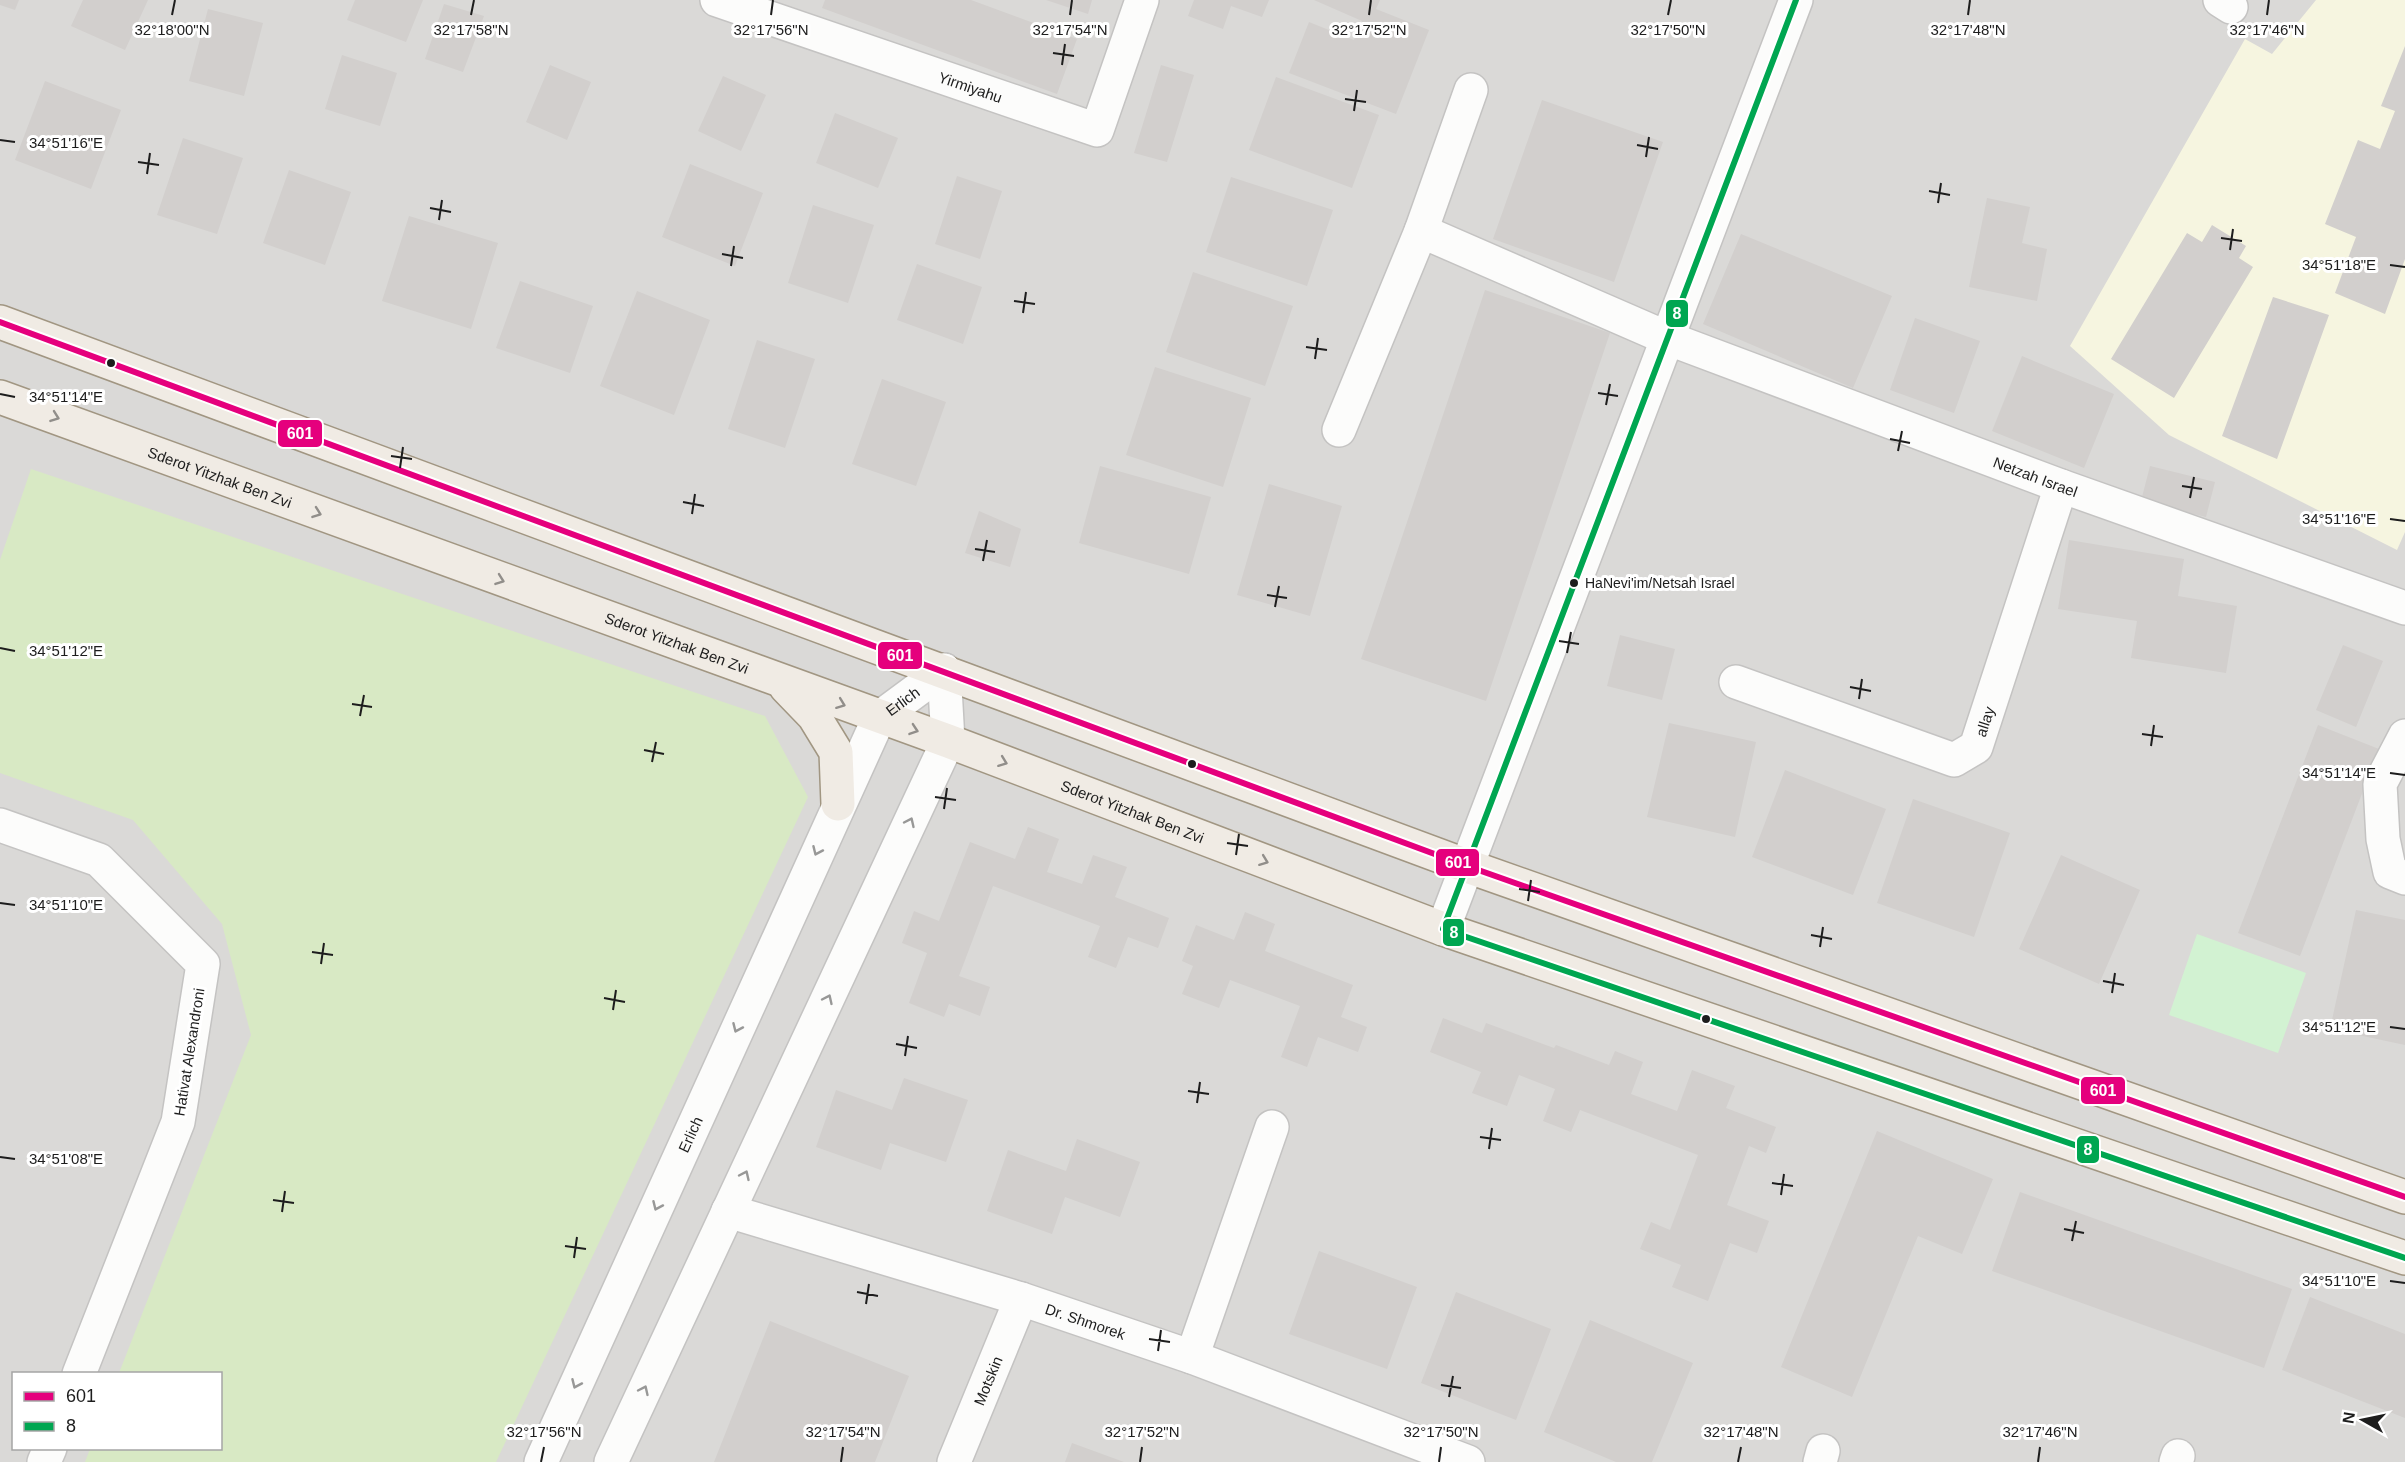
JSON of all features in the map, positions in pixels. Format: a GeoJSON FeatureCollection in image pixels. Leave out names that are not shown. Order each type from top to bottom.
{"type":"FeatureCollection","features":[{"type":"Feature","properties":{"kind":"main road"},"geometry":{"type":"LineString","coordinates":[[0,322],[944,670],[1467,866],[2405,1197]]}},
{"type":"Feature","properties":{"kind":"main road","name":"Sderot Yitzhak Ben Zvi"},"geometry":{"type":"LineString","coordinates":[[0,398],[879,718],[948,741],[1443,929],[2405,1258]]}},
{"type":"Feature","properties":{"kind":"main road"},"geometry":{"type":"LineString","coordinates":[[781,682],[814,716],[836,752],[838,804]]}},
{"type":"Feature","properties":{"kind":"street","name":"Yirmiyahu"},"geometry":{"type":"LineString","coordinates":[[717,0],[1096,130],[1142,0]]}},
{"type":"Feature","properties":{"kind":"street"},"geometry":{"type":"LineString","coordinates":[[1443,929],[1796,0]]}},
{"type":"Feature","properties":{"kind":"street"},"geometry":{"type":"LineString","coordinates":[[1339,430],[1421,231],[1471,90]]}},
{"type":"Feature","properties":{"kind":"street","name":"Netzah Israel"},"geometry":{"type":"LineString","coordinates":[[1421,231],[1667,338],[2061,486],[2405,608]]}},
{"type":"Feature","properties":{"kind":"street","name":"allay"},"geometry":{"type":"LineString","coordinates":[[1736,682],[1954,760],[1976,747],[2061,486]]}},
{"type":"Feature","properties":{"kind":"street","name":"Erlich"},"geometry":{"type":"LineString","coordinates":[[541,1462],[879,718],[944,670]]}},
{"type":"Feature","properties":{"kind":"street","name":"Erlich"},"geometry":{"type":"LineString","coordinates":[[611,1462],[948,741],[944,670]]}},
{"type":"Feature","properties":{"kind":"street"},"geometry":{"type":"LineString","coordinates":[[2405,736],[2380,784],[2384,839],[2390,872],[2405,878]]}},
{"type":"Feature","properties":{"kind":"street","name":"Hativat Alexandroni"},"geometry":{"type":"LineString","coordinates":[[0,825],[99,861],[203,964],[178,1122],[80,1372]]}},
{"type":"Feature","properties":{"kind":"street"},"geometry":{"type":"LineString","coordinates":[[1192,1357],[1272,1127]]}},
{"type":"Feature","properties":{"kind":"street","name":"Dr. Shmorek"},"geometry":{"type":"LineString","coordinates":[[728,1211],[1021,1299],[1192,1357],[1468,1462]]}},
{"type":"Feature","properties":{"kind":"street","name":"Motskin"},"geometry":{"type":"LineString","coordinates":[[954,1462],[1021,1299]]}},
{"type":"Feature","properties":{"kind":"shaded area"},"geometry":{"type":"Polygon","coordinates":[[[0,0],[2405,0],[2405,1462],[0,1462],[0,0]]]}},
{"type":"Feature","properties":{"kind":"shaded area"},"geometry":{"type":"Polygon","coordinates":[[[2316,0],[2405,0],[2405,532],[2397,550],[2169,435],[2070,346],[2245,39],[2272,54],[2316,0]]]}},
{"type":"Feature","properties":{"kind":"green space"},"geometry":{"type":"Polygon","coordinates":[[[31,469],[765,716],[808,797],[496,1462],[85,1462],[90,1450],[222,1450],[222,1372],[119,1372],[251,1035],[222,924],[133,820],[0,773],[0,560],[31,469]]]}},
{"type":"Feature","properties":{"kind":"green space"},"geometry":{"type":"Polygon","coordinates":[[[2197,934],[2306,973],[2278,1053],[2169,1015],[2197,934]]]}},
{"type":"Feature","properties":{"kind":"building"},"geometry":{"type":"Polygon","coordinates":[[[0,0],[19,0],[15,10],[0,5],[0,0]]]}},
{"type":"Feature","properties":{"kind":"building"},"geometry":{"type":"Polygon","coordinates":[[[83,0],[148,0],[125,50],[71,26],[83,0]]]}},
{"type":"Feature","properties":{"kind":"building"},"geometry":{"type":"Polygon","coordinates":[[[355,0],[423,0],[406,42],[347,20],[355,0]]]}},
{"type":"Feature","properties":{"kind":"building"},"geometry":{"type":"Polygon","coordinates":[[[825,0],[971,0],[1077,39],[1057,94],[822,8],[825,0]]]}},
{"type":"Feature","properties":{"kind":"building"},"geometry":{"type":"Polygon","coordinates":[[[1046,0],[1092,0],[1088,14],[1046,0]]]}},
{"type":"Feature","properties":{"kind":"building"},"geometry":{"type":"Polygon","coordinates":[[[1194,0],[1269,0],[1262,17],[1231,6],[1223,29],[1188,16],[1194,0]]]}},
{"type":"Feature","properties":{"kind":"building"},"geometry":{"type":"Polygon","coordinates":[[[1314,0],[1380,0],[1376,9],[1429,30],[1396,114],[1289,73],[1309,22],[1354,40],[1362,21],[1314,0]]]}},
{"type":"Feature","properties":{"kind":"building"},"geometry":{"type":"Polygon","coordinates":[[[444,4],[484,16],[463,72],[425,59],[444,4]]]}},
{"type":"Feature","properties":{"kind":"building"},"geometry":{"type":"Polygon","coordinates":[[[208,9],[263,23],[244,96],[189,81],[208,9]]]}},
{"type":"Feature","properties":{"kind":"building"},"geometry":{"type":"Polygon","coordinates":[[[2405,46],[2405,259],[2385,314],[2335,293],[2356,237],[2325,224],[2358,140],[2380,149],[2395,111],[2381,106],[2405,46]]]}},
{"type":"Feature","properties":{"kind":"building"},"geometry":{"type":"Polygon","coordinates":[[[342,55],[397,73],[380,126],[325,109],[342,55]]]}},
{"type":"Feature","properties":{"kind":"building"},"geometry":{"type":"Polygon","coordinates":[[[550,65],[591,82],[567,140],[526,122],[550,65]]]}},
{"type":"Feature","properties":{"kind":"building"},"geometry":{"type":"Polygon","coordinates":[[[1161,65],[1194,75],[1167,162],[1134,153],[1161,65]]]}},
{"type":"Feature","properties":{"kind":"building"},"geometry":{"type":"Polygon","coordinates":[[[723,76],[766,95],[741,151],[698,131],[723,76]]]}},
{"type":"Feature","properties":{"kind":"building"},"geometry":{"type":"Polygon","coordinates":[[[1276,77],[1379,115],[1352,188],[1249,150],[1276,77]]]}},
{"type":"Feature","properties":{"kind":"building"},"geometry":{"type":"Polygon","coordinates":[[[45,81],[121,110],[91,189],[15,160],[45,81]]]}},
{"type":"Feature","properties":{"kind":"building"},"geometry":{"type":"Polygon","coordinates":[[[1542,100],[1663,142],[1614,282],[1493,239],[1542,100]]]}},
{"type":"Feature","properties":{"kind":"building"},"geometry":{"type":"Polygon","coordinates":[[[835,113],[898,138],[878,188],[816,163],[835,113]]]}},
{"type":"Feature","properties":{"kind":"building"},"geometry":{"type":"Polygon","coordinates":[[[183,138],[243,158],[217,234],[157,215],[183,138]]]}},
{"type":"Feature","properties":{"kind":"building"},"geometry":{"type":"Polygon","coordinates":[[[690,164],[763,193],[735,266],[662,237],[690,164]]]}},
{"type":"Feature","properties":{"kind":"building"},"geometry":{"type":"Polygon","coordinates":[[[289,170],[351,192],[325,265],[263,243],[289,170]]]}},
{"type":"Feature","properties":{"kind":"building"},"geometry":{"type":"Polygon","coordinates":[[[957,176],[1002,191],[980,259],[935,244],[957,176]]]}},
{"type":"Feature","properties":{"kind":"building"},"geometry":{"type":"Polygon","coordinates":[[[1231,177],[1333,210],[1307,286],[1206,252],[1231,177]]]}},
{"type":"Feature","properties":{"kind":"building"},"geometry":{"type":"Polygon","coordinates":[[[1987,198],[2030,207],[2022,243],[2047,249],[2037,301],[1969,287],[1987,198]]]}},
{"type":"Feature","properties":{"kind":"building"},"geometry":{"type":"Polygon","coordinates":[[[813,205],[874,225],[848,303],[788,283],[813,205]]]}},
{"type":"Feature","properties":{"kind":"building"},"geometry":{"type":"Polygon","coordinates":[[[409,216],[498,243],[471,329],[382,301],[409,216]]]}},
{"type":"Feature","properties":{"kind":"building"},"geometry":{"type":"Polygon","coordinates":[[[2212,225],[2246,246],[2239,258],[2253,267],[2174,398],[2111,359],[2187,233],[2202,242],[2212,225]]]}},
{"type":"Feature","properties":{"kind":"building"},"geometry":{"type":"Polygon","coordinates":[[[1741,234],[1892,296],[1853,388],[1703,324],[1741,234]]]}},
{"type":"Feature","properties":{"kind":"building"},"geometry":{"type":"Polygon","coordinates":[[[917,264],[982,287],[963,344],[897,320],[917,264]]]}},
{"type":"Feature","properties":{"kind":"building"},"geometry":{"type":"Polygon","coordinates":[[[1193,272],[1293,306],[1265,386],[1166,352],[1193,272]]]}},
{"type":"Feature","properties":{"kind":"building"},"geometry":{"type":"Polygon","coordinates":[[[520,281],[593,306],[570,373],[496,348],[520,281]]]}},
{"type":"Feature","properties":{"kind":"building"},"geometry":{"type":"Polygon","coordinates":[[[1485,290],[1610,333],[1486,701],[1361,659],[1485,290]]]}},
{"type":"Feature","properties":{"kind":"building"},"geometry":{"type":"Polygon","coordinates":[[[637,291],[710,320],[674,415],[600,386],[637,291]]]}},
{"type":"Feature","properties":{"kind":"building"},"geometry":{"type":"Polygon","coordinates":[[[2273,297],[2329,315],[2277,459],[2222,436],[2273,297]]]}},
{"type":"Feature","properties":{"kind":"building"},"geometry":{"type":"Polygon","coordinates":[[[1915,318],[1980,341],[1954,413],[1890,390],[1915,318]]]}},
{"type":"Feature","properties":{"kind":"building"},"geometry":{"type":"Polygon","coordinates":[[[757,340],[815,359],[785,448],[728,429],[757,340]]]}},
{"type":"Feature","properties":{"kind":"building"},"geometry":{"type":"Polygon","coordinates":[[[2022,356],[2114,394],[2084,468],[1992,431],[2022,356]]]}},
{"type":"Feature","properties":{"kind":"building"},"geometry":{"type":"Polygon","coordinates":[[[1155,367],[1251,398],[1223,487],[1126,455],[1155,367]]]}},
{"type":"Feature","properties":{"kind":"building"},"geometry":{"type":"Polygon","coordinates":[[[882,379],[946,402],[916,486],[852,464],[882,379]]]}},
{"type":"Feature","properties":{"kind":"building"},"geometry":{"type":"Polygon","coordinates":[[[1100,466],[1211,497],[1189,574],[1079,543],[1100,466]]]}},
{"type":"Feature","properties":{"kind":"building"},"geometry":{"type":"Polygon","coordinates":[[[2150,466],[2215,482],[2206,517],[2141,501],[2150,466]]]}},
{"type":"Feature","properties":{"kind":"building"},"geometry":{"type":"Polygon","coordinates":[[[1269,484],[1342,506],[1310,616],[1237,595],[1269,484]]]}},
{"type":"Feature","properties":{"kind":"building"},"geometry":{"type":"Polygon","coordinates":[[[979,511],[1021,529],[1010,567],[965,553],[979,511]]]}},
{"type":"Feature","properties":{"kind":"building"},"geometry":{"type":"Polygon","coordinates":[[[2069,540],[2184,559],[2178,596],[2237,606],[2226,673],[2131,658],[2137,621],[2058,609],[2069,540]]]}},
{"type":"Feature","properties":{"kind":"building"},"geometry":{"type":"Polygon","coordinates":[[[1620,635],[1675,649],[1662,700],[1607,686],[1620,635]]]}},
{"type":"Feature","properties":{"kind":"building"},"geometry":{"type":"Polygon","coordinates":[[[2343,645],[2383,661],[2356,727],[2316,710],[2343,645]]]}},
{"type":"Feature","properties":{"kind":"building"},"geometry":{"type":"Polygon","coordinates":[[[1669,723],[1756,742],[1735,837],[1647,817],[1669,723]]]}},
{"type":"Feature","properties":{"kind":"building"},"geometry":{"type":"Polygon","coordinates":[[[2318,725],[2379,749],[2300,956],[2238,933],[2318,725]]]}},
{"type":"Feature","properties":{"kind":"building"},"geometry":{"type":"Polygon","coordinates":[[[1785,770],[1886,809],[1853,895],[1752,857],[1785,770]]]}},
{"type":"Feature","properties":{"kind":"building"},"geometry":{"type":"Polygon","coordinates":[[[1913,799],[2010,833],[1974,937],[1877,903],[1913,799]]]}},
{"type":"Feature","properties":{"kind":"building"},"geometry":{"type":"Polygon","coordinates":[[[1028,827],[1059,839],[1047,872],[1082,884],[1093,855],[1127,867],[1115,897],[1169,918],[1158,948],[1128,937],[1116,968],[1088,957],[1100,926],[993,886],[959,976],[990,987],[980,1016],[949,1004],[944,1017],[909,1003],[927,953],[902,943],[914,911],[939,921],[970,842],[1015,859],[1028,827]]]}},
{"type":"Feature","properties":{"kind":"building"},"geometry":{"type":"Polygon","coordinates":[[[2061,855],[2140,890],[2099,984],[2019,949],[2061,855]]]}},
{"type":"Feature","properties":{"kind":"building"},"geometry":{"type":"Polygon","coordinates":[[[2356,910],[2405,920],[2405,1045],[2330,1029],[2356,910]]]}},
{"type":"Feature","properties":{"kind":"building"},"geometry":{"type":"Polygon","coordinates":[[[1245,912],[1275,924],[1265,951],[1353,985],[1341,1017],[1367,1027],[1358,1052],[1318,1037],[1307,1067],[1281,1057],[1300,1006],[1230,980],[1219,1008],[1182,994],[1193,966],[1182,961],[1196,925],[1234,940],[1245,912]]]}},
{"type":"Feature","properties":{"kind":"building"},"geometry":{"type":"Polygon","coordinates":[[[1443,1018],[1482,1033],[1486,1023],[1554,1048],[1556,1045],[1609,1065],[1615,1051],[1643,1062],[1631,1094],[1677,1111],[1692,1070],[1735,1086],[1726,1108],[1776,1127],[1766,1153],[1749,1146],[1727,1205],[1769,1221],[1757,1253],[1730,1243],[1708,1301],[1672,1287],[1681,1265],[1640,1249],[1651,1222],[1670,1230],[1698,1155],[1580,1110],[1571,1132],[1543,1121],[1555,1089],[1519,1075],[1507,1106],[1472,1093],[1481,1072],[1430,1052],[1443,1018]]]}},
{"type":"Feature","properties":{"kind":"building"},"geometry":{"type":"Polygon","coordinates":[[[904,1078],[968,1100],[946,1162],[890,1143],[881,1170],[816,1147],[836,1090],[892,1110],[904,1078]]]}},
{"type":"Feature","properties":{"kind":"building"},"geometry":{"type":"Polygon","coordinates":[[[1877,1131],[1993,1179],[1962,1254],[1918,1236],[1852,1397],[1781,1367],[1877,1131]]]}},
{"type":"Feature","properties":{"kind":"building"},"geometry":{"type":"Polygon","coordinates":[[[1077,1139],[1140,1162],[1120,1217],[1065,1197],[1052,1234],[987,1211],[1008,1150],[1066,1171],[1077,1139]]]}},
{"type":"Feature","properties":{"kind":"building"},"geometry":{"type":"Polygon","coordinates":[[[2020,1192],[2292,1289],[2264,1368],[1992,1271],[2020,1192]]]}},
{"type":"Feature","properties":{"kind":"building"},"geometry":{"type":"Polygon","coordinates":[[[1319,1251],[1417,1287],[1387,1369],[1289,1334],[1319,1251]]]}},
{"type":"Feature","properties":{"kind":"building"},"geometry":{"type":"Polygon","coordinates":[[[1456,1292],[1551,1329],[1516,1420],[1421,1383],[1456,1292]]]}},
{"type":"Feature","properties":{"kind":"building"},"geometry":{"type":"Polygon","coordinates":[[[2310,1297],[2405,1334],[2405,1418],[2282,1370],[2310,1297]]]}},
{"type":"Feature","properties":{"kind":"building"},"geometry":{"type":"Polygon","coordinates":[[[1590,1320],[1693,1363],[1652,1462],[1616,1462],[1544,1432],[1590,1320]]]}},
{"type":"Feature","properties":{"kind":"building"},"geometry":{"type":"Polygon","coordinates":[[[770,1321],[909,1376],[875,1462],[714,1462],[770,1321]]]}},
{"type":"Feature","properties":{"kind":"building"},"geometry":{"type":"Polygon","coordinates":[[[1072,1443],[1124,1462],[1065,1462],[1072,1443]]]}},
{"type":"Feature","properties":{"kind":"transit line","name":"8"},"geometry":{"type":"LineString","coordinates":[[1796,0],[1443,929],[2405,1258]]}},
{"type":"Feature","properties":{"kind":"transit line","name":"601"},"geometry":{"type":"LineString","coordinates":[[0,322],[1467,866],[2405,1197]]}},
{"type":"Feature","properties":{"kind":"place","name":"HaNevi'im/Netsah Israel"},"geometry":{"type":"Point","coordinates":[1574,583]}}]}
